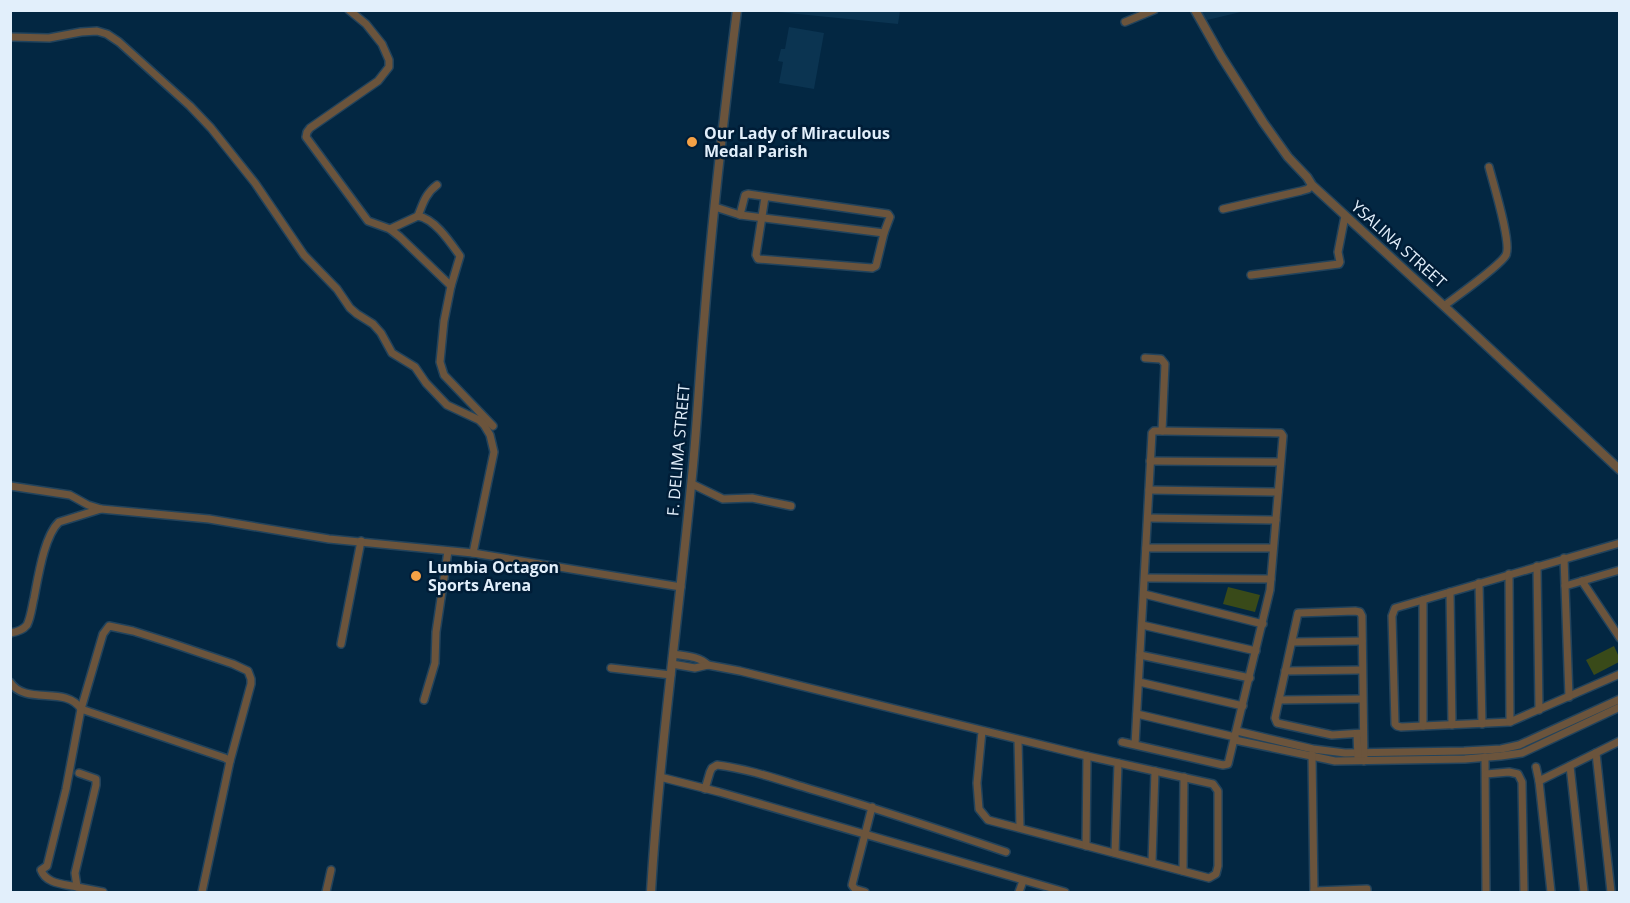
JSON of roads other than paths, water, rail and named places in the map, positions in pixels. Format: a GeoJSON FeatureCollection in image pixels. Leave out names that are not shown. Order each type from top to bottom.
{"type":"FeatureCollection","features":[{"type":"Feature","properties":{"kind":"street"},"geometry":{"type":"LineString","coordinates":[[349,10],[366,24],[382,44],[389,60],[388,67],[378,81],[310,128],[306,137],[368,221],[390,229],[451,286]]}},
{"type":"Feature","properties":{"kind":"street","name":"F. DELIMA STREET"},"geometry":{"type":"LineString","coordinates":[[651,892],[670,675],[692,484],[715,207],[737,10]]}},
{"type":"Feature","properties":{"kind":"street"},"geometry":{"type":"LineString","coordinates":[[1125,22],[1154,10]]}},
{"type":"Feature","properties":{"kind":"street","name":"YSALINA STREET"},"geometry":{"type":"LineString","coordinates":[[1195,10],[1246,97],[1288,157],[1312,185],[1620,470]]}},
{"type":"Feature","properties":{"kind":"street"},"geometry":{"type":"LineString","coordinates":[[10,37],[49,38],[97,31],[120,42],[212,128],[255,183],[304,255],[337,289],[350,308],[373,324],[392,353],[415,368],[447,405],[479,420],[490,435],[494,452],[473,553]]}},
{"type":"Feature","properties":{"kind":"street"},"geometry":{"type":"LineString","coordinates":[[1444,306],[1499,263],[1507,253],[1508,240],[1489,167]]}},
{"type":"Feature","properties":{"kind":"street"},"geometry":{"type":"LineString","coordinates":[[418,216],[429,191],[437,185]]}},
{"type":"Feature","properties":{"kind":"street"},"geometry":{"type":"LineString","coordinates":[[1223,209],[1301,191],[1312,185]]}},
{"type":"Feature","properties":{"kind":"street"},"geometry":{"type":"LineString","coordinates":[[740,215],[745,195],[748,194],[888,214],[890,217],[877,265],[874,267],[759,260],[756,255],[765,197]]}},
{"type":"Feature","properties":{"kind":"street"},"geometry":{"type":"LineString","coordinates":[[715,207],[740,215],[884,233]]}},
{"type":"Feature","properties":{"kind":"street"},"geometry":{"type":"LineString","coordinates":[[390,229],[418,216],[427,219],[434,224],[460,256],[444,321],[440,362],[444,375],[493,426]]}},
{"type":"Feature","properties":{"kind":"street"},"geometry":{"type":"LineString","coordinates":[[1251,275],[1339,264],[1338,252],[1345,216]]}},
{"type":"Feature","properties":{"kind":"street"},"geometry":{"type":"LineString","coordinates":[[1145,358],[1161,359],[1165,364],[1162,431]]}},
{"type":"Feature","properties":{"kind":"street"},"geometry":{"type":"LineString","coordinates":[[1122,742],[1135,745],[1226,765],[1230,762],[1263,624],[1271,579],[1283,436],[1281,433],[1154,431],[1152,433],[1135,745]]}},
{"type":"Feature","properties":{"kind":"street"},"geometry":{"type":"LineString","coordinates":[[1150,461],[1280,462]]}},
{"type":"Feature","properties":{"kind":"street"},"geometry":{"type":"LineString","coordinates":[[692,484],[723,499],[752,498],[791,506]]}},
{"type":"Feature","properties":{"kind":"street"},"geometry":{"type":"LineString","coordinates":[[10,486],[70,495],[101,509],[209,519],[329,539],[473,553],[681,587]]}},
{"type":"Feature","properties":{"kind":"street"},"geometry":{"type":"LineString","coordinates":[[1149,490],[1278,492]]}},
{"type":"Feature","properties":{"kind":"street"},"geometry":{"type":"LineString","coordinates":[[10,633],[19,632],[26,626],[46,548],[55,526],[59,522],[101,509]]}},
{"type":"Feature","properties":{"kind":"street"},"geometry":{"type":"LineString","coordinates":[[1148,518],[1276,520]]}},
{"type":"Feature","properties":{"kind":"street"},"geometry":{"type":"LineString","coordinates":[[341,644],[361,541]]}},
{"type":"Feature","properties":{"kind":"street"},"geometry":{"type":"LineString","coordinates":[[1620,543],[1397,606],[1392,616],[1395,724],[1401,727],[1510,722],[1620,674]]}},
{"type":"Feature","properties":{"kind":"street"},"geometry":{"type":"LineString","coordinates":[[1146,548],[1273,548]]}},
{"type":"Feature","properties":{"kind":"street"},"geometry":{"type":"LineString","coordinates":[[424,700],[435,663],[436,632],[448,551]]}},
{"type":"Feature","properties":{"kind":"street"},"geometry":{"type":"LineString","coordinates":[[1564,558],[1569,697]]}},
{"type":"Feature","properties":{"kind":"street"},"geometry":{"type":"LineString","coordinates":[[1537,566],[1539,710]]}},
{"type":"Feature","properties":{"kind":"street"},"geometry":{"type":"LineString","coordinates":[[1565,586],[1617,571],[1620,581]]}},
{"type":"Feature","properties":{"kind":"street"},"geometry":{"type":"LineString","coordinates":[[1509,574],[1510,722]]}},
{"type":"Feature","properties":{"kind":"street"},"geometry":{"type":"LineString","coordinates":[[1145,578],[1271,579]]}},
{"type":"Feature","properties":{"kind":"street"},"geometry":{"type":"LineString","coordinates":[[1582,581],[1620,638]]}},
{"type":"Feature","properties":{"kind":"street"},"geometry":{"type":"LineString","coordinates":[[1479,583],[1482,724]]}},
{"type":"Feature","properties":{"kind":"street"},"geometry":{"type":"LineString","coordinates":[[1450,592],[1452,725]]}},
{"type":"Feature","properties":{"kind":"street"},"geometry":{"type":"LineString","coordinates":[[1144,594],[1263,624]]}},
{"type":"Feature","properties":{"kind":"street"},"geometry":{"type":"LineString","coordinates":[[1423,600],[1424,726]]}},
{"type":"Feature","properties":{"kind":"street"},"geometry":{"type":"LineString","coordinates":[[1360,733],[1332,735],[1277,723],[1275,718],[1298,613],[1355,611],[1360,612],[1362,616],[1361,757]]}},
{"type":"Feature","properties":{"kind":"street"},"geometry":{"type":"LineString","coordinates":[[1142,625],[1256,651]]}},
{"type":"Feature","properties":{"kind":"street"},"geometry":{"type":"LineString","coordinates":[[104,892],[49,880],[41,870],[46,866],[66,789],[81,709],[103,634],[109,626],[133,631],[233,664],[248,672],[251,679],[230,761],[202,892]]}},
{"type":"Feature","properties":{"kind":"street"},"geometry":{"type":"LineString","coordinates":[[1292,642],[1362,641]]}},
{"type":"Feature","properties":{"kind":"street"},"geometry":{"type":"LineString","coordinates":[[673,654],[697,658],[708,665]]}},
{"type":"Feature","properties":{"kind":"street"},"geometry":{"type":"LineString","coordinates":[[1140,655],[1250,678]]}},
{"type":"Feature","properties":{"kind":"street"},"geometry":{"type":"LineString","coordinates":[[672,664],[695,668],[708,665],[817,689],[1018,740],[1213,784],[1218,791],[1218,866],[1216,874],[1209,878],[988,820],[979,808],[977,783],[982,731]]}},
{"type":"Feature","properties":{"kind":"street"},"geometry":{"type":"LineString","coordinates":[[611,668],[670,675]]}},
{"type":"Feature","properties":{"kind":"street"},"geometry":{"type":"LineString","coordinates":[[1285,671],[1362,670]]}},
{"type":"Feature","properties":{"kind":"street"},"geometry":{"type":"LineString","coordinates":[[10,682],[19,691],[69,699],[78,704],[81,709],[230,761]]}},
{"type":"Feature","properties":{"kind":"street"},"geometry":{"type":"LineString","coordinates":[[1139,682],[1243,706]]}},
{"type":"Feature","properties":{"kind":"street"},"geometry":{"type":"LineString","coordinates":[[1279,700],[1362,699]]}},
{"type":"Feature","properties":{"kind":"street"},"geometry":{"type":"LineString","coordinates":[[1236,736],[1249,744],[1361,757],[1488,755],[1520,749],[1620,699]]}},
{"type":"Feature","properties":{"kind":"street"},"geometry":{"type":"LineString","coordinates":[[1580,721],[1620,707]]}},
{"type":"Feature","properties":{"kind":"street"},"geometry":{"type":"LineString","coordinates":[[1137,714],[1236,736],[1251,735],[1312,753]]}},
{"type":"Feature","properties":{"kind":"street"},"geometry":{"type":"LineString","coordinates":[[1249,744],[1251,735]]}},
{"type":"Feature","properties":{"kind":"street"},"geometry":{"type":"LineString","coordinates":[[1018,740],[1020,827]]}},
{"type":"Feature","properties":{"kind":"street"},"geometry":{"type":"LineString","coordinates":[[1539,781],[1620,741]]}},
{"type":"Feature","properties":{"kind":"street"},"geometry":{"type":"LineString","coordinates":[[1312,753],[1314,892],[1367,889],[1368,892]]}},
{"type":"Feature","properties":{"kind":"street"},"geometry":{"type":"LineString","coordinates":[[1596,753],[1611,892]]}},
{"type":"Feature","properties":{"kind":"street"},"geometry":{"type":"LineString","coordinates":[[1486,892],[1488,755]]}},
{"type":"Feature","properties":{"kind":"street"},"geometry":{"type":"LineString","coordinates":[[1086,846],[1087,756]]}},
{"type":"Feature","properties":{"kind":"street"},"geometry":{"type":"LineString","coordinates":[[1115,853],[1118,763]]}},
{"type":"Feature","properties":{"kind":"street"},"geometry":{"type":"LineString","coordinates":[[705,789],[710,772],[717,765],[765,776],[872,807],[1006,852]]}},
{"type":"Feature","properties":{"kind":"street"},"geometry":{"type":"LineString","coordinates":[[1570,766],[1584,892]]}},
{"type":"Feature","properties":{"kind":"street"},"geometry":{"type":"LineString","coordinates":[[1536,767],[1551,892]]}},
{"type":"Feature","properties":{"kind":"street"},"geometry":{"type":"LineString","coordinates":[[1152,862],[1155,771]]}},
{"type":"Feature","properties":{"kind":"street"},"geometry":{"type":"LineString","coordinates":[[1486,774],[1509,772],[1518,774],[1522,782],[1524,892]]}},
{"type":"Feature","properties":{"kind":"street"},"geometry":{"type":"LineString","coordinates":[[77,887],[75,873],[96,785],[96,779],[79,773]]}},
{"type":"Feature","properties":{"kind":"street"},"geometry":{"type":"LineString","coordinates":[[660,777],[1065,892]]}},
{"type":"Feature","properties":{"kind":"street"},"geometry":{"type":"LineString","coordinates":[[1183,871],[1184,777]]}},
{"type":"Feature","properties":{"kind":"street"},"geometry":{"type":"LineString","coordinates":[[865,892],[855,889],[852,885],[872,807]]}},
{"type":"Feature","properties":{"kind":"street"},"geometry":{"type":"LineString","coordinates":[[326,892],[331,870]]}},
{"type":"Feature","properties":{"kind":"street"},"geometry":{"type":"LineString","coordinates":[[1019,892],[1023,881]]}},
{"type":"Feature","properties":{"kind":"place","name":"Our Lady of Miraculous Medal Parish"},"geometry":{"type":"Point","coordinates":[692,142]}},
{"type":"Feature","properties":{"kind":"place","name":"Lumbia Octagon Sports Arena"},"geometry":{"type":"Point","coordinates":[416,576]}}]}
